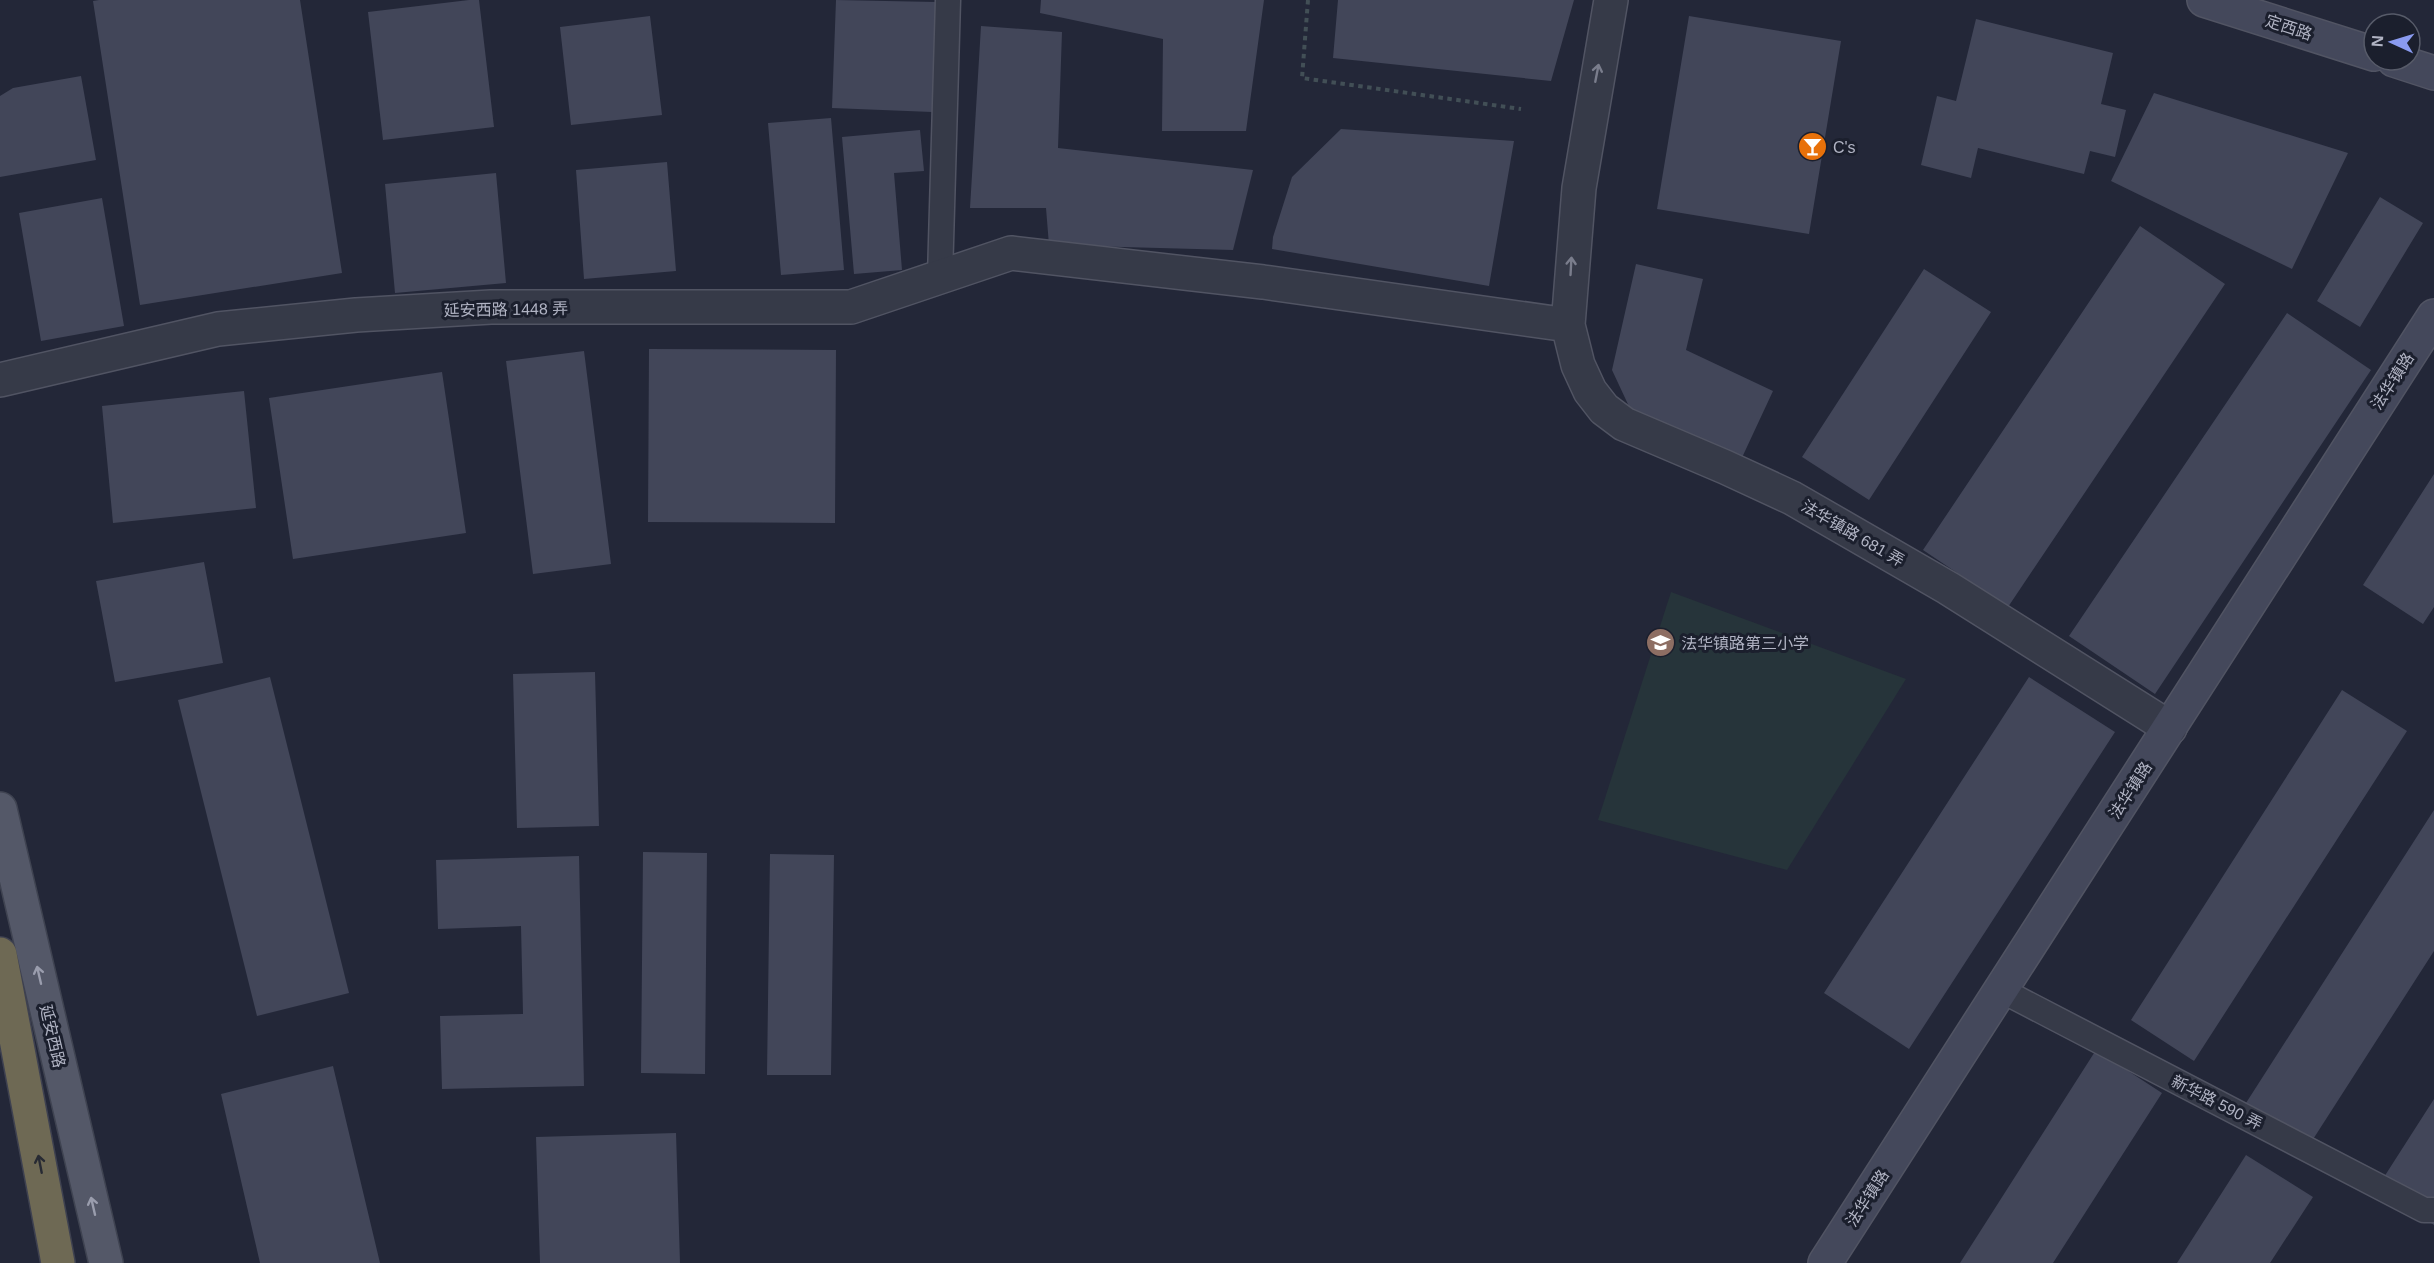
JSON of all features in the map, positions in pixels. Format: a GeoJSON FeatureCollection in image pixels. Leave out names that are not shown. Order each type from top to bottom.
{"type":"FeatureCollection","features":[{"type":"Feature","properties":{"kind":"highway"},"geometry":{"type":"LineString","coordinates":[[0,954],[58,1263]]}},
{"type":"Feature","properties":{"kind":"main road","name":"延安西路"},"geometry":{"type":"LineString","coordinates":[[0,809],[106,1263]]}},
{"type":"Feature","properties":{"kind":"street","name":"法华镇路 681 弄"},"geometry":{"type":"LineString","coordinates":[[1611,0],[1578,188],[1568,325],[1578,365],[1590,390],[1604,409],[1624,424],[1792,498],[1947,588],[2170,728]]}},
{"type":"Feature","properties":{"kind":"street","name":"定西路"},"geometry":{"type":"LineString","coordinates":[[2211,1],[2362,50]]}},
{"type":"Feature","properties":{"kind":"street","name":"延安西路 1448 弄"},"geometry":{"type":"LineString","coordinates":[[0,380],[218,329],[356,315],[491,308],[851,307],[1011,253],[1263,282],[1568,325]]}},
{"type":"Feature","properties":{"kind":"street","name":"法华镇路"},"geometry":{"type":"LineString","coordinates":[[1825,1263],[2434,316]]}},
{"type":"Feature","properties":{"kind":"lane"},"geometry":{"type":"LineString","coordinates":[[940,277],[948,0]]}},
{"type":"Feature","properties":{"kind":"lane","name":"新华路 590 弄"},"geometry":{"type":"LineString","coordinates":[[2001,990],[2424,1210],[2434,1210]]}},
{"type":"Feature","properties":{"kind":"path"},"geometry":{"type":"LineString","coordinates":[[1308,0],[1302,78],[1521,109]]}},
{"type":"Feature","properties":{"kind":"shaded area"},"geometry":{"type":"Polygon","coordinates":[[[1671,592],[1906,679],[1787,870],[1598,820],[1671,592]]]}},
{"type":"Feature","properties":{"kind":"building"},"geometry":{"type":"Polygon","coordinates":[[[300,0],[342,273],[140,305],[93,1],[300,0]]]}},
{"type":"Feature","properties":{"kind":"building"},"geometry":{"type":"Polygon","coordinates":[[[479,0],[494,127],[383,140],[368,12],[479,0]]]}},
{"type":"Feature","properties":{"kind":"building"},"geometry":{"type":"Polygon","coordinates":[[[836,0],[936,2],[932,112],[832,108],[836,0]]]}},
{"type":"Feature","properties":{"kind":"building"},"geometry":{"type":"Polygon","coordinates":[[[1041,0],[1264,0],[1246,131],[1162,131],[1163,39],[1040,13],[1041,0]]]}},
{"type":"Feature","properties":{"kind":"building"},"geometry":{"type":"Polygon","coordinates":[[[1338,0],[1574,0],[1551,81],[1333,58],[1338,0]]]}},
{"type":"Feature","properties":{"kind":"building"},"geometry":{"type":"Polygon","coordinates":[[[650,16],[662,115],[571,125],[560,27],[650,16]]]}},
{"type":"Feature","properties":{"kind":"building"},"geometry":{"type":"Polygon","coordinates":[[[1689,16],[1841,41],[1809,234],[1657,209],[1689,16]]]}},
{"type":"Feature","properties":{"kind":"building"},"geometry":{"type":"Polygon","coordinates":[[[1976,19],[2113,53],[2101,104],[2126,110],[2115,157],[2090,151],[2084,174],[1978,148],[1971,178],[1921,165],[1937,96],[1956,101],[1976,19]]]}},
{"type":"Feature","properties":{"kind":"building"},"geometry":{"type":"Polygon","coordinates":[[[981,26],[1062,32],[1058,148],[1253,170],[1233,250],[1049,245],[1046,208],[970,208],[981,26]]]}},
{"type":"Feature","properties":{"kind":"building"},"geometry":{"type":"Polygon","coordinates":[[[81,76],[96,160],[0,177],[0,96],[13,88],[81,76]]]}},
{"type":"Feature","properties":{"kind":"building"},"geometry":{"type":"Polygon","coordinates":[[[2154,93],[2348,153],[2292,269],[2111,181],[2154,93]]]}},
{"type":"Feature","properties":{"kind":"building"},"geometry":{"type":"Polygon","coordinates":[[[831,118],[844,270],[781,275],[768,123],[831,118]]]}},
{"type":"Feature","properties":{"kind":"building"},"geometry":{"type":"Polygon","coordinates":[[[1341,129],[1514,141],[1489,286],[1272,249],[1273,237],[1292,177],[1341,129]]]}},
{"type":"Feature","properties":{"kind":"building"},"geometry":{"type":"Polygon","coordinates":[[[920,130],[924,171],[894,173],[902,270],[854,274],[842,137],[920,130]]]}},
{"type":"Feature","properties":{"kind":"building"},"geometry":{"type":"Polygon","coordinates":[[[667,162],[676,271],[584,279],[576,170],[667,162]]]}},
{"type":"Feature","properties":{"kind":"building"},"geometry":{"type":"Polygon","coordinates":[[[496,173],[506,283],[395,293],[385,184],[496,173]]]}},
{"type":"Feature","properties":{"kind":"building"},"geometry":{"type":"Polygon","coordinates":[[[2380,197],[2423,223],[2360,327],[2317,301],[2380,197]]]}},
{"type":"Feature","properties":{"kind":"building"},"geometry":{"type":"Polygon","coordinates":[[[102,198],[124,326],[41,341],[19,213],[102,198]]]}},
{"type":"Feature","properties":{"kind":"building"},"geometry":{"type":"Polygon","coordinates":[[[2140,226],[2225,284],[2008,607],[1923,550],[2140,226]]]}},
{"type":"Feature","properties":{"kind":"building"},"geometry":{"type":"Polygon","coordinates":[[[1636,264],[1703,279],[1686,350],[1773,391],[1739,464],[1633,415],[1612,370],[1636,264]]]}},
{"type":"Feature","properties":{"kind":"building"},"geometry":{"type":"Polygon","coordinates":[[[1924,269],[1991,312],[1869,500],[1802,457],[1924,269]]]}},
{"type":"Feature","properties":{"kind":"building"},"geometry":{"type":"Polygon","coordinates":[[[2287,313],[2371,370],[2155,694],[2069,636],[2287,313]]]}},
{"type":"Feature","properties":{"kind":"building"},"geometry":{"type":"Polygon","coordinates":[[[649,349],[836,350],[835,523],[648,522],[649,349]]]}},
{"type":"Feature","properties":{"kind":"building"},"geometry":{"type":"Polygon","coordinates":[[[584,351],[611,564],[533,574],[506,361],[584,351]]]}},
{"type":"Feature","properties":{"kind":"building"},"geometry":{"type":"Polygon","coordinates":[[[442,372],[466,533],[293,559],[269,398],[442,372]]]}},
{"type":"Feature","properties":{"kind":"building"},"geometry":{"type":"Polygon","coordinates":[[[244,391],[256,508],[113,523],[102,406],[244,391]]]}},
{"type":"Feature","properties":{"kind":"building"},"geometry":{"type":"Polygon","coordinates":[[[2434,474],[2434,607],[2423,624],[2363,585],[2434,474]]]}},
{"type":"Feature","properties":{"kind":"building"},"geometry":{"type":"Polygon","coordinates":[[[204,562],[223,663],[115,682],[96,581],[204,562]]]}},
{"type":"Feature","properties":{"kind":"building"},"geometry":{"type":"Polygon","coordinates":[[[595,672],[599,826],[517,828],[513,674],[595,672]]]}},
{"type":"Feature","properties":{"kind":"building"},"geometry":{"type":"Polygon","coordinates":[[[270,677],[349,993],[257,1016],[178,700],[270,677]]]}},
{"type":"Feature","properties":{"kind":"building"},"geometry":{"type":"Polygon","coordinates":[[[2029,677],[2115,732],[1909,1049],[1824,993],[2029,677]]]}},
{"type":"Feature","properties":{"kind":"building"},"geometry":{"type":"Polygon","coordinates":[[[2342,690],[2407,731],[2194,1061],[2131,1020],[2342,690]]]}},
{"type":"Feature","properties":{"kind":"building"},"geometry":{"type":"Polygon","coordinates":[[[2434,810],[2434,951],[2310,1144],[2246,1103],[2434,810]]]}},
{"type":"Feature","properties":{"kind":"building"},"geometry":{"type":"Polygon","coordinates":[[[643,852],[707,853],[705,1074],[641,1073],[643,852]]]}},
{"type":"Feature","properties":{"kind":"building"},"geometry":{"type":"Polygon","coordinates":[[[770,854],[834,855],[831,1075],[767,1075],[770,854]]]}},
{"type":"Feature","properties":{"kind":"building"},"geometry":{"type":"Polygon","coordinates":[[[579,856],[584,1086],[442,1089],[440,1016],[523,1014],[521,926],[438,929],[436,860],[579,856]]]}},
{"type":"Feature","properties":{"kind":"building"},"geometry":{"type":"Polygon","coordinates":[[[2096,1050],[2162,1093],[2053,1263],[1960,1263],[2096,1050]]]}},
{"type":"Feature","properties":{"kind":"building"},"geometry":{"type":"Polygon","coordinates":[[[333,1066],[380,1263],[260,1263],[221,1094],[333,1066]]]}},
{"type":"Feature","properties":{"kind":"building"},"geometry":{"type":"Polygon","coordinates":[[[2434,1099],[2434,1225],[2377,1188],[2434,1099]]]}},
{"type":"Feature","properties":{"kind":"building"},"geometry":{"type":"Polygon","coordinates":[[[676,1133],[680,1263],[540,1263],[536,1137],[676,1133]]]}},
{"type":"Feature","properties":{"kind":"building"},"geometry":{"type":"Polygon","coordinates":[[[2246,1155],[2313,1197],[2270,1263],[2177,1263],[2246,1155]]]}},
{"type":"Feature","properties":{"kind":"place","name":"C's"},"geometry":{"type":"Point","coordinates":[1812,147]}},
{"type":"Feature","properties":{"kind":"place","name":"法华镇路第三小学"},"geometry":{"type":"Point","coordinates":[1660,643]}}]}
